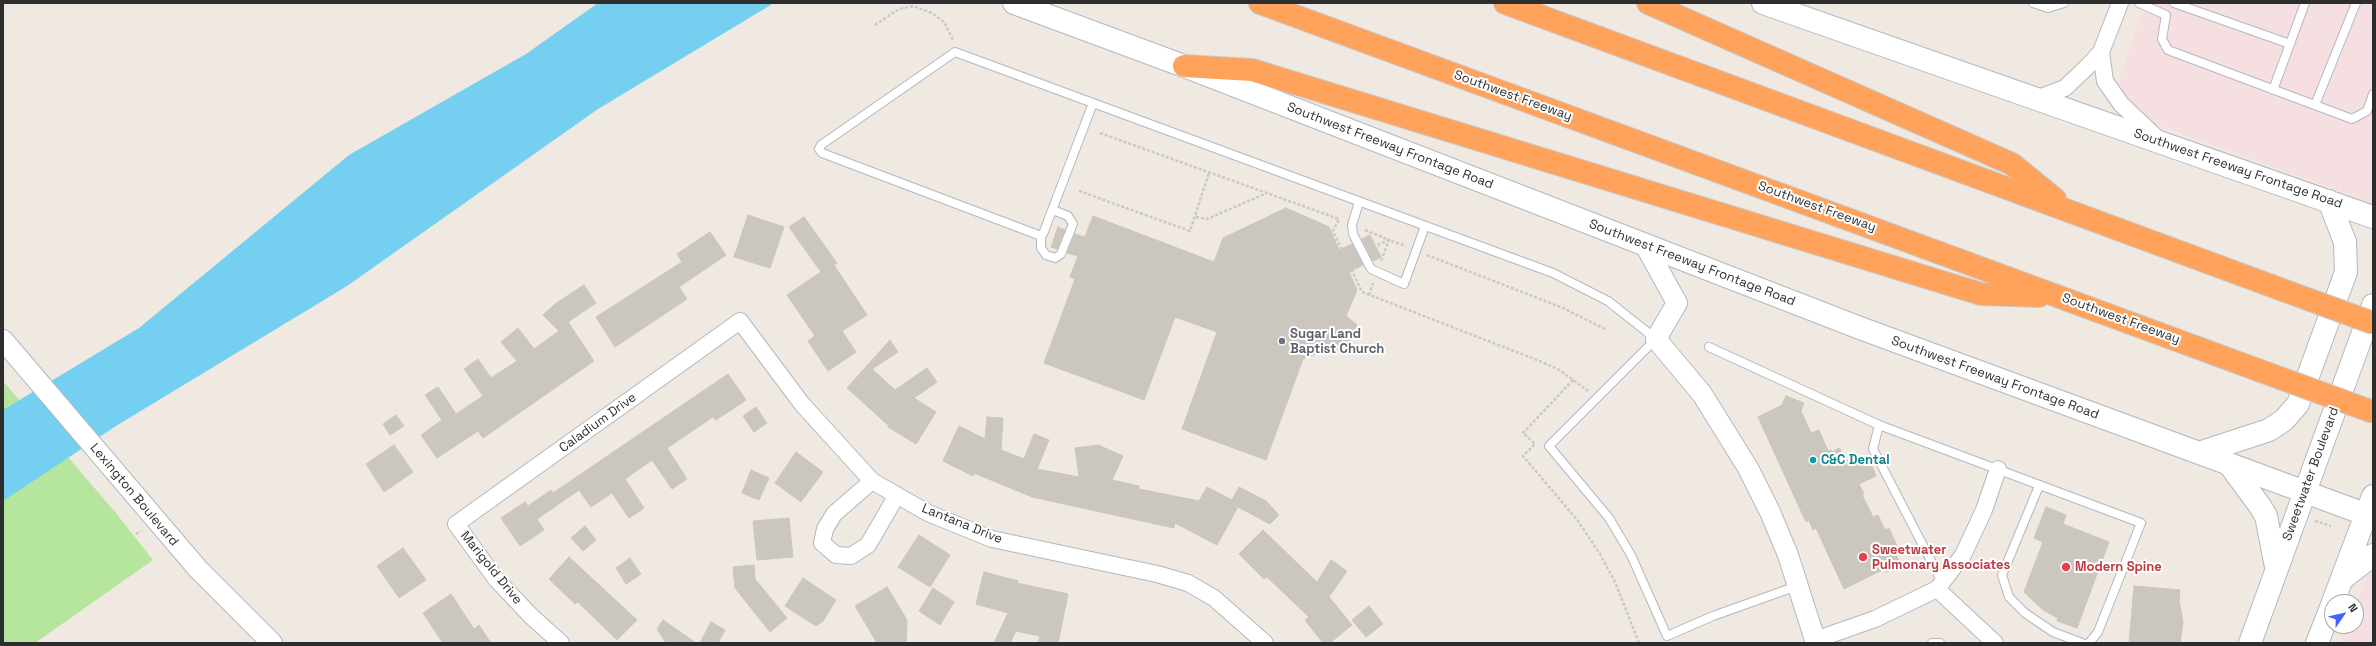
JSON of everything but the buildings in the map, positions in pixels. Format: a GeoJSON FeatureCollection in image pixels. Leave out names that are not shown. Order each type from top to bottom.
{"type":"FeatureCollection","features":[{"type":"Feature","properties":{"kind":"highway","name":"Southwest Freeway"},"geometry":{"type":"LineString","coordinates":[[1260,3],[2373,412]]}},
{"type":"Feature","properties":{"kind":"highway"},"geometry":{"type":"LineString","coordinates":[[1505,3],[2373,323]]}},
{"type":"Feature","properties":{"kind":"highway"},"geometry":{"type":"LineString","coordinates":[[1648,3],[2012,164],[2070,211]]}},
{"type":"Feature","properties":{"kind":"highway"},"geometry":{"type":"LineString","coordinates":[[1184,66],[1252,70],[1981,294],[2059,296]]}},
{"type":"Feature","properties":{"kind":"main road","name":"Southwest Freeway Frontage Road"},"geometry":{"type":"LineString","coordinates":[[1014,3],[1184,66],[1860,328],[2304,492],[2371,509]]}},
{"type":"Feature","properties":{"kind":"main road","name":"Southwest Freeway Frontage Road"},"geometry":{"type":"LineString","coordinates":[[1763,3],[2329,202],[2367,209]]}},
{"type":"Feature","properties":{"kind":"main road"},"geometry":{"type":"LineString","coordinates":[[2199,453],[2270,430],[2284,420],[2298,404],[2346,272],[2345,242],[2329,202]]}},
{"type":"Feature","properties":{"kind":"main road","name":"Sweetwater Boulevard"},"geometry":{"type":"LineString","coordinates":[[2250,643],[2276,568],[2373,305]]}},
{"type":"Feature","properties":{"kind":"main road"},"geometry":{"type":"LineString","coordinates":[[2229,464],[2266,516],[2276,568]]}},
{"type":"Feature","properties":{"kind":"main road"},"geometry":{"type":"LineString","coordinates":[[2336,594],[2371,509]]}},
{"type":"Feature","properties":{"kind":"main road"},"geometry":{"type":"LineString","coordinates":[[2342,579],[2373,555]]}},
{"type":"Feature","properties":{"kind":"main road"},"geometry":{"type":"LineString","coordinates":[[2317,643],[2324,624]]}},
{"type":"Feature","properties":{"kind":"street"},"geometry":{"type":"LineString","coordinates":[[2036,99],[2065,88],[2074,81],[2100,52],[2120,3]]}},
{"type":"Feature","properties":{"kind":"street"},"geometry":{"type":"LineString","coordinates":[[2100,52],[2106,81],[2121,104],[2163,143]]}},
{"type":"Feature","properties":{"kind":"street"},"geometry":{"type":"LineString","coordinates":[[1645,245],[1676,303],[1656,339],[1702,394],[1730,436],[1770,512],[1798,586],[1812,642],[1875,619],[1940,585],[1963,555],[1984,510],[1998,469]]}},
{"type":"Feature","properties":{"kind":"street","name":"Lantana Drive"},"geometry":{"type":"LineString","coordinates":[[740,321],[802,404],[872,481],[928,513],[992,539],[1157,574],[1188,583],[1214,598],[1265,643]]}},
{"type":"Feature","properties":{"kind":"street","name":"Caladium Drive"},"geometry":{"type":"LineString","coordinates":[[456,524],[740,321]]}},
{"type":"Feature","properties":{"kind":"street","name":"Lexington Boulevard"},"geometry":{"type":"LineString","coordinates":[[3,340],[198,569],[272,643]]}},
{"type":"Feature","properties":{"kind":"street"},"geometry":{"type":"LineString","coordinates":[[872,481],[834,514],[825,529],[822,543],[836,555],[851,556],[868,545],[897,495]]}},
{"type":"Feature","properties":{"kind":"street","name":"Marigold Drive"},"geometry":{"type":"LineString","coordinates":[[456,524],[496,579],[531,616],[561,643]]}},
{"type":"Feature","properties":{"kind":"street"},"geometry":{"type":"LineString","coordinates":[[1940,585],[1996,643]]}},
{"type":"Feature","properties":{"kind":"lane"},"geometry":{"type":"LineString","coordinates":[[2033,3],[2048,8],[2064,3]]}},
{"type":"Feature","properties":{"kind":"lane"},"geometry":{"type":"LineString","coordinates":[[2139,3],[2166,15]]}},
{"type":"Feature","properties":{"kind":"lane"},"geometry":{"type":"LineString","coordinates":[[2290,44],[2172,3],[2166,15],[2162,39],[2168,50],[2352,119],[2366,111],[2373,94]]}},
{"type":"Feature","properties":{"kind":"lane"},"geometry":{"type":"LineString","coordinates":[[2273,90],[2305,3]]}},
{"type":"Feature","properties":{"kind":"lane"},"geometry":{"type":"LineString","coordinates":[[2315,105],[2356,3]]}},
{"type":"Feature","properties":{"kind":"lane"},"geometry":{"type":"LineString","coordinates":[[1041,236],[822,153],[819,149],[821,146],[955,52],[1553,273],[1582,286],[1608,301],[1656,339],[1549,446],[1609,518],[1631,554],[1667,636],[1713,616],[1798,586]]}},
{"type":"Feature","properties":{"kind":"lane"},"geometry":{"type":"LineString","coordinates":[[1053,210],[1068,216],[1073,224],[1061,254],[1055,258],[1046,255],[1041,248],[1041,236],[1053,210],[1093,103]]}},
{"type":"Feature","properties":{"kind":"lane"},"geometry":{"type":"LineString","coordinates":[[1359,202],[1352,224],[1353,234],[1371,269],[1404,284],[1425,226]]}},
{"type":"Feature","properties":{"kind":"lane"},"geometry":{"type":"LineString","coordinates":[[1709,347],[1879,425],[1998,469],[2039,486],[2141,522],[2098,632],[2089,643]]}},
{"type":"Feature","properties":{"kind":"lane"},"geometry":{"type":"LineString","coordinates":[[1879,425],[1872,449],[1940,585]]}},
{"type":"Feature","properties":{"kind":"lane"},"geometry":{"type":"LineString","coordinates":[[2039,486],[2002,575],[2009,597],[2025,613],[2053,632],[2082,643]]}},
{"type":"Feature","properties":{"kind":"lane"},"geometry":{"type":"LineString","coordinates":[[1932,643],[1940,643]]}},
{"type":"Feature","properties":{"kind":"path"},"geometry":{"type":"LineString","coordinates":[[875,25],[899,9],[913,6],[932,12],[944,22],[953,36],[955,52]]}},
{"type":"Feature","properties":{"kind":"path"},"geometry":{"type":"LineString","coordinates":[[1079,191],[1190,231],[1196,218],[1209,173]]}},
{"type":"Feature","properties":{"kind":"path"},"geometry":{"type":"LineString","coordinates":[[1196,218],[1207,219],[1268,193]]}},
{"type":"Feature","properties":{"kind":"path"},"geometry":{"type":"LineString","coordinates":[[1344,260],[1390,240],[1556,305],[1606,329]]}},
{"type":"Feature","properties":{"kind":"path"},"geometry":{"type":"LineString","coordinates":[[1573,380],[1523,433],[1535,444],[1523,456],[1578,521],[1600,554],[1621,596],[1639,643]]}},
{"type":"Feature","properties":{"kind":"path"},"geometry":{"type":"LineString","coordinates":[[2314,521],[2331,526]]}},
{"type":"Feature","properties":{"kind":"shaded area"},"geometry":{"type":"Polygon","coordinates":[[[2145,3],[2373,3],[2373,203],[2110,108],[2145,3]]]}},
{"type":"Feature","properties":{"kind":"shaded area"},"geometry":{"type":"Polygon","coordinates":[[[2373,573],[2373,643],[2340,643],[2344,634],[2364,634],[2364,594],[2360,594],[2367,577],[2373,573]]]}},
{"type":"Feature","properties":{"kind":"green space"},"geometry":{"type":"Polygon","coordinates":[[[3,381],[115,512],[153,560],[35,643],[3,643],[3,381]]]}},
{"type":"Feature","properties":{"kind":"water"},"geometry":{"type":"Polygon","coordinates":[[[598,3],[774,3],[598,109],[347,286],[116,426],[3,501],[3,410],[139,328],[349,155],[526,54],[598,3]]]}},
{"type":"Feature","properties":{"kind":"place","name":"Sugar Land Baptist Church"},"geometry":{"type":"Point","coordinates":[1282,341]}},
{"type":"Feature","properties":{"kind":"place","name":"C&C Dental"},"geometry":{"type":"Point","coordinates":[1813,460]}},
{"type":"Feature","properties":{"kind":"place","name":"Sweetwater Pulmonary Associates"},"geometry":{"type":"Point","coordinates":[1863,557]}},
{"type":"Feature","properties":{"kind":"place","name":"Modern Spine"},"geometry":{"type":"Point","coordinates":[2066,567]}}]}
